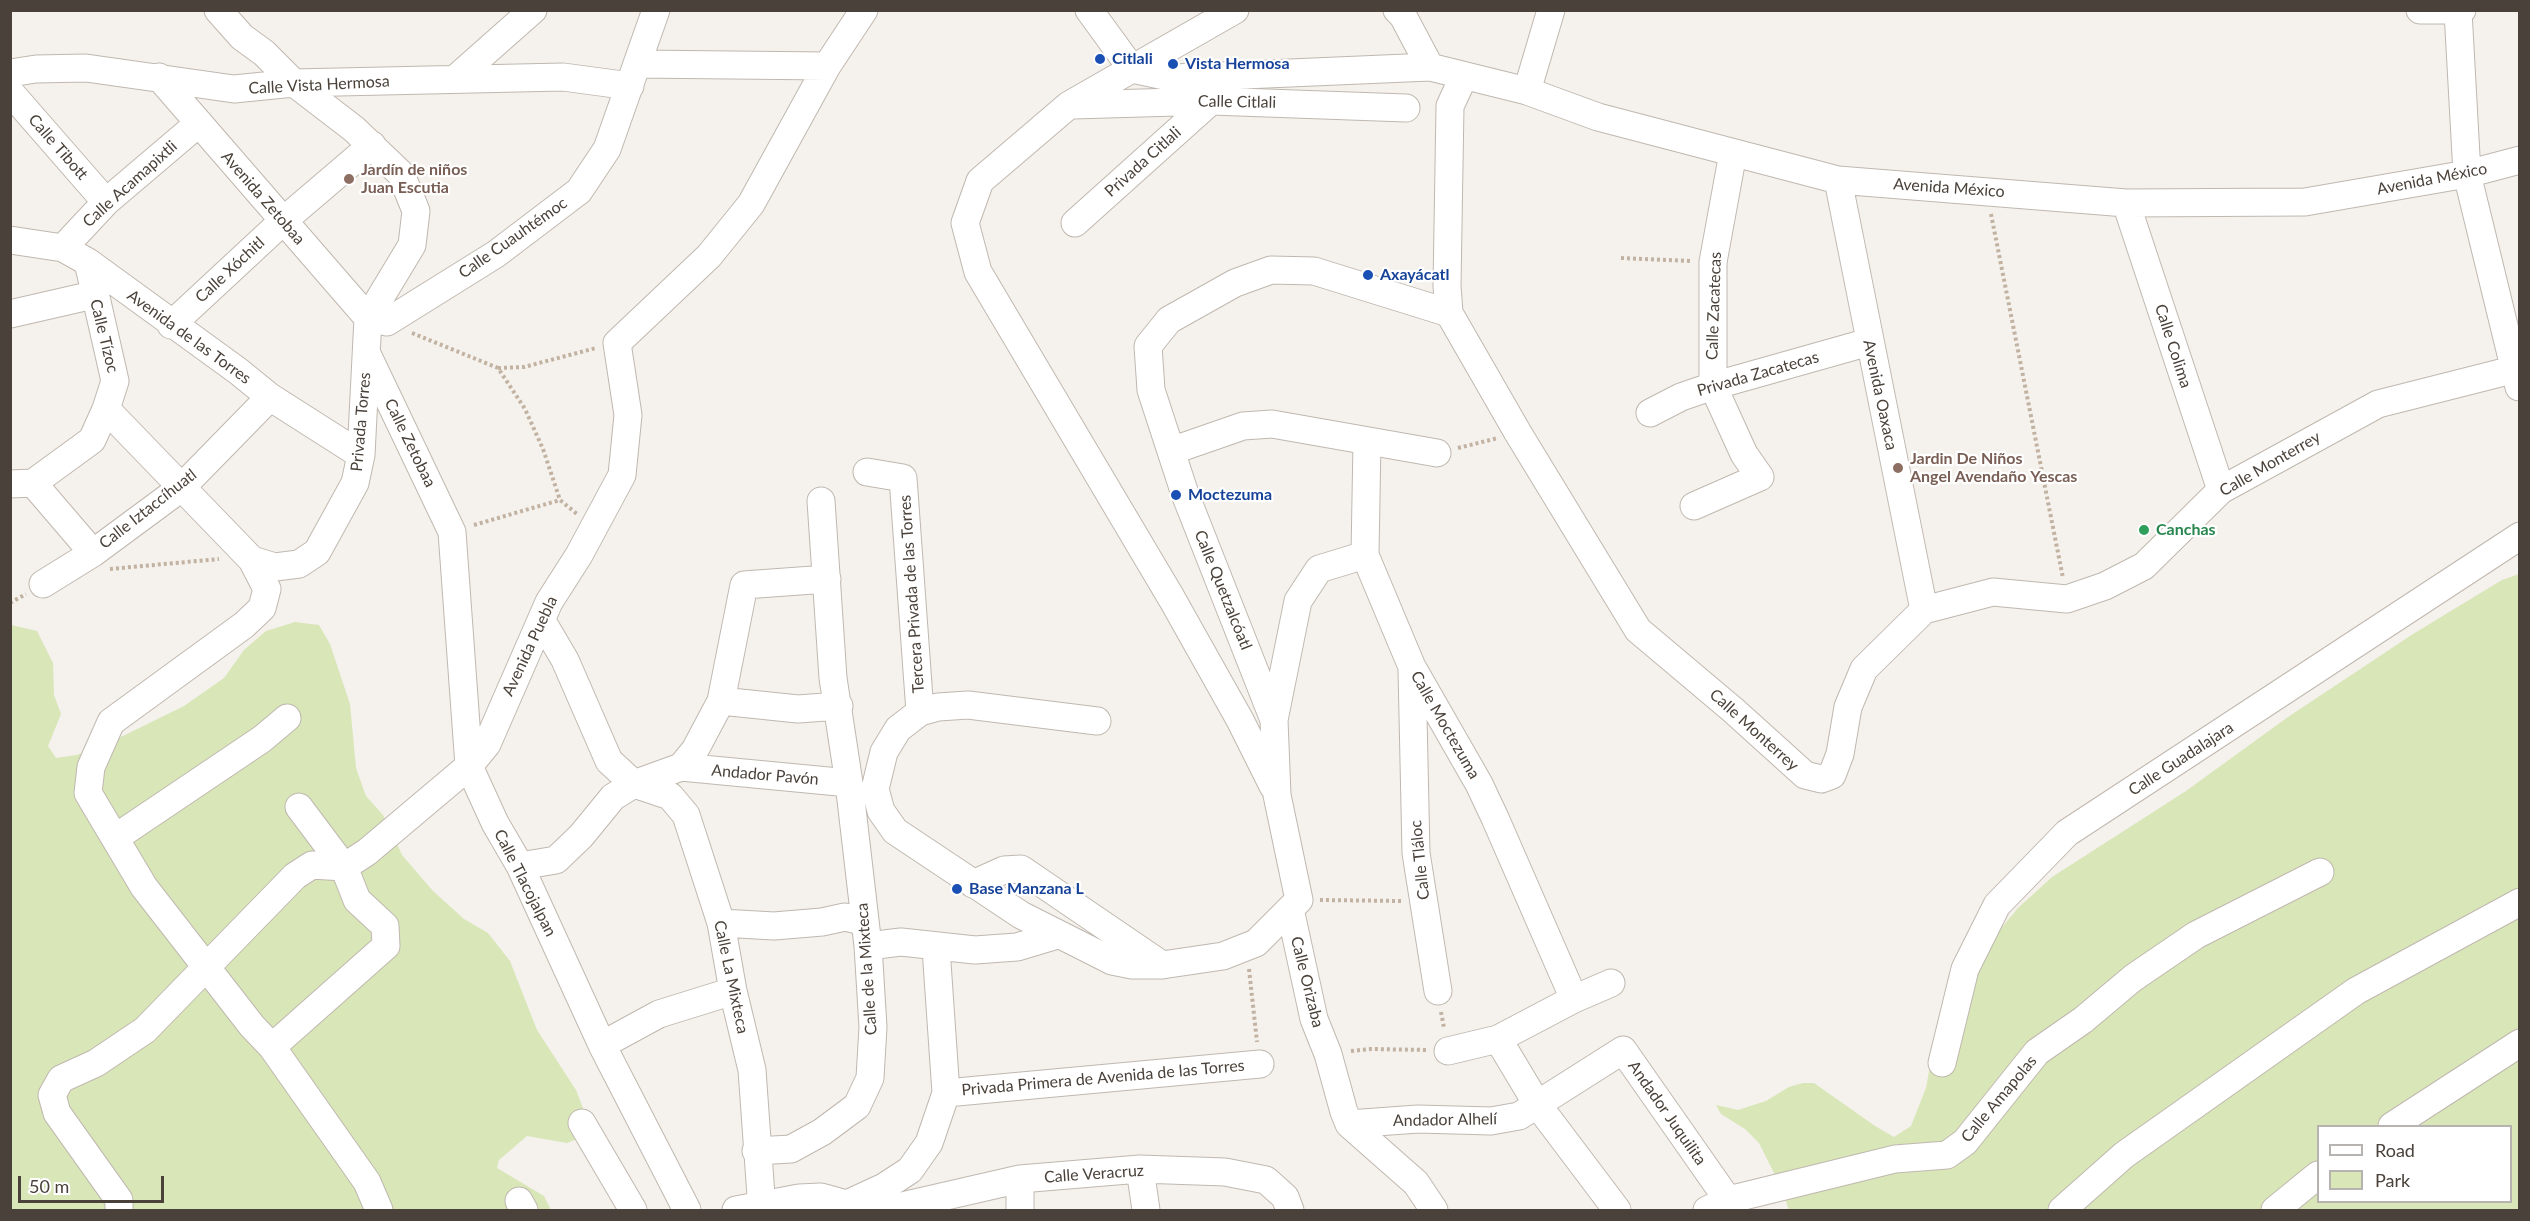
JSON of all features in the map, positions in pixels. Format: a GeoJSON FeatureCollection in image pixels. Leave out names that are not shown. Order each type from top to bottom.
{"type":"FeatureCollection","features":[{"type":"Feature","properties":{"kind":"street"},"geometry":{"type":"LineString","coordinates":[[218,10],[242,37],[264,53],[294,83],[354,129],[401,174],[416,211],[412,244],[378,320]]}},
{"type":"Feature","properties":{"kind":"street"},"geometry":{"type":"LineString","coordinates":[[455,79],[533,10]]}},
{"type":"Feature","properties":{"kind":"street","name":"Calle Cuauhtémoc"},"geometry":{"type":"LineString","coordinates":[[378,320],[496,254],[579,191],[607,149],[656,10]]}},
{"type":"Feature","properties":{"kind":"street"},"geometry":{"type":"LineString","coordinates":[[594,528],[622,475],[628,415],[617,343],[709,256],[751,204],[827,66],[864,10]]}},
{"type":"Feature","properties":{"kind":"street"},"geometry":{"type":"LineString","coordinates":[[1089,10],[1132,69],[1174,78],[1390,70],[1406,108],[1450,106]]}},
{"type":"Feature","properties":{"kind":"street"},"geometry":{"type":"LineString","coordinates":[[1097,721],[968,705],[938,707],[920,712],[898,729],[884,752],[875,789],[882,812],[894,831],[973,884],[1057,935],[1112,961],[1132,965],[1162,965],[1223,956],[1256,943],[1294,905],[1277,795],[1240,720],[1172,599],[978,272],[965,223],[980,180],[1068,105],[1235,10]]}},
{"type":"Feature","properties":{"kind":"street"},"geometry":{"type":"LineString","coordinates":[[1397,10],[1403,16],[1430,67]]}},
{"type":"Feature","properties":{"kind":"street"},"geometry":{"type":"LineString","coordinates":[[1527,91],[1551,10]]}},
{"type":"Feature","properties":{"kind":"street"},"geometry":{"type":"LineString","coordinates":[[2420,10],[2460,11],[2467,174],[2518,375]]}},
{"type":"Feature","properties":{"kind":"street","name":"Calle Vista Hermosa"},"geometry":{"type":"LineString","coordinates":[[10,73],[36,69],[86,68],[234,89],[294,83],[634,75],[827,66]]}},
{"type":"Feature","properties":{"kind":"street","name":"Avenida México"},"geometry":{"type":"LineString","coordinates":[[1390,70],[1430,67],[1527,91],[1598,117],[1838,180],[2126,202],[2305,202],[2467,174],[2520,160]]}},
{"type":"Feature","properties":{"kind":"street"},"geometry":{"type":"LineString","coordinates":[[1449,313],[1447,274],[1450,106],[1464,76]]}},
{"type":"Feature","properties":{"kind":"street","name":"Avenida Zetobaa"},"geometry":{"type":"LineString","coordinates":[[159,77],[283,221],[378,320]]}},
{"type":"Feature","properties":{"kind":"street","name":"Calle Tibott"},"geometry":{"type":"LineString","coordinates":[[10,92],[106,201]]}},
{"type":"Feature","properties":{"kind":"street","name":"Calle Citlali"},"geometry":{"type":"LineString","coordinates":[[1068,105],[1211,100],[1406,108]]}},
{"type":"Feature","properties":{"kind":"street","name":"Privada Citlali"},"geometry":{"type":"LineString","coordinates":[[1076,223],[1211,100]]}},
{"type":"Feature","properties":{"kind":"street","name":"Calle Acamapixtli"},"geometry":{"type":"LineString","coordinates":[[63,248],[106,201],[199,123]]}},
{"type":"Feature","properties":{"kind":"street","name":"Calle Xóchitl"},"geometry":{"type":"LineString","coordinates":[[171,325],[283,221],[372,145]]}},
{"type":"Feature","properties":{"kind":"street","name":"Calle Zacatecas"},"geometry":{"type":"LineString","coordinates":[[1694,506],[1760,477],[1744,454],[1713,386],[1713,261],[1734,153]]}},
{"type":"Feature","properties":{"kind":"street","name":"Avenida Oaxaca"},"geometry":{"type":"LineString","coordinates":[[1838,180],[1924,610]]}},
{"type":"Feature","properties":{"kind":"street","name":"Calle Colima"},"geometry":{"type":"LineString","coordinates":[[2126,202],[2221,490]]}},
{"type":"Feature","properties":{"kind":"street","name":"Avenida de las Torres"},"geometry":{"type":"LineString","coordinates":[[10,240],[63,248],[88,262],[171,325],[238,371],[270,398],[361,455]]}},
{"type":"Feature","properties":{"kind":"street","name":"Calle Tízoc"},"geometry":{"type":"LineString","coordinates":[[22,484],[92,440],[115,381],[93,295],[88,262]]}},
{"type":"Feature","properties":{"kind":"street","name":"Calle Quetzalcóatl"},"geometry":{"type":"LineString","coordinates":[[1277,795],[1274,720],[1185,494],[1151,390],[1148,346],[1169,320],[1235,284],[1271,270],[1314,272],[1449,313]]}},
{"type":"Feature","properties":{"kind":"street"},"geometry":{"type":"LineString","coordinates":[[10,314],[93,295]]}},
{"type":"Feature","properties":{"kind":"street","name":"Calle Monterrey"},"geometry":{"type":"LineString","coordinates":[[1449,313],[1518,433],[1638,630],[1733,710],[1805,775],[1821,779],[1832,775],[1840,754],[1848,707],[1864,669],[1924,610],[1993,592],[2067,599],[2105,586],[2144,566],[2221,490],[2378,404],[2518,375]]}},
{"type":"Feature","properties":{"kind":"street","name":"Privada Torres"},"geometry":{"type":"LineString","coordinates":[[252,560],[275,567],[299,564],[317,552],[355,483],[361,455],[367,354],[378,320]]}},
{"type":"Feature","properties":{"kind":"street","name":"Privada Zacatecas"},"geometry":{"type":"LineString","coordinates":[[1650,414],[1682,397],[1713,386],[1869,342]]}},
{"type":"Feature","properties":{"kind":"street","name":"Calle Zetobaa"},"geometry":{"type":"LineString","coordinates":[[367,354],[452,532]]}},
{"type":"Feature","properties":{"kind":"street","name":"Calle Iztaccíhuatl"},"geometry":{"type":"LineString","coordinates":[[43,584],[97,562],[180,488],[270,398]]}},
{"type":"Feature","properties":{"kind":"street"},"geometry":{"type":"LineString","coordinates":[[106,409],[252,560],[267,589],[262,608],[244,625],[111,722],[91,767],[88,793],[144,887],[252,1026],[272,1047],[367,1182],[379,1210]]}},
{"type":"Feature","properties":{"kind":"street"},"geometry":{"type":"LineString","coordinates":[[1171,451],[1243,426],[1272,424],[1437,453]]}},
{"type":"Feature","properties":{"kind":"street","name":"Calle Moctezuma"},"geometry":{"type":"LineString","coordinates":[[1367,441],[1365,555],[1412,667],[1483,793],[1574,999]]}},
{"type":"Feature","properties":{"kind":"street","name":"Tercera Privada de las Torres"},"geometry":{"type":"LineString","coordinates":[[867,472],[903,478],[920,712]]}},
{"type":"Feature","properties":{"kind":"street"},"geometry":{"type":"LineString","coordinates":[[22,484],[97,562]]}},
{"type":"Feature","properties":{"kind":"street","name":"Calle de la Mixteca"},"geometry":{"type":"LineString","coordinates":[[756,1151],[791,1149],[822,1132],[856,1106],[870,1078],[873,1027],[866,934],[849,783],[833,678],[821,501]]}},
{"type":"Feature","properties":{"kind":"street","name":"Avenida Puebla"},"geometry":{"type":"LineString","coordinates":[[344,867],[367,852],[469,765],[487,744],[549,602],[594,528]]}},
{"type":"Feature","properties":{"kind":"street","name":"Calle Tlacojalpan"},"geometry":{"type":"LineString","coordinates":[[452,532],[469,765],[495,823],[520,866],[602,1045],[687,1210]]}},
{"type":"Feature","properties":{"kind":"street","name":"Calle Guadalajara"},"geometry":{"type":"LineString","coordinates":[[1942,1063],[1965,969],[1998,905],[2067,833],[2520,536]]}},
{"type":"Feature","properties":{"kind":"street"},"geometry":{"type":"LineString","coordinates":[[1274,720],[1298,601],[1319,569],[1365,555]]}},
{"type":"Feature","properties":{"kind":"street"},"geometry":{"type":"LineString","coordinates":[[520,866],[556,860],[581,836],[614,797],[634,784],[681,767],[695,750],[721,701],[744,585],[827,579]]}},
{"type":"Feature","properties":{"kind":"street","name":"Calle La Mixteca"},"geometry":{"type":"LineString","coordinates":[[542,621],[565,660],[609,761],[634,784],[670,796],[686,814],[721,923],[733,991],[752,1070],[756,1151],[753,1209]]}},
{"type":"Feature","properties":{"kind":"street","name":"Calle Tláloc"},"geometry":{"type":"LineString","coordinates":[[1412,667],[1416,853],[1438,991]]}},
{"type":"Feature","properties":{"kind":"street"},"geometry":{"type":"LineString","coordinates":[[721,701],[798,709],[839,706]]}},
{"type":"Feature","properties":{"kind":"street"},"geometry":{"type":"LineString","coordinates":[[115,838],[262,739],[287,718]]}},
{"type":"Feature","properties":{"kind":"street","name":"Andador Pavón"},"geometry":{"type":"LineString","coordinates":[[681,767],[849,783]]}},
{"type":"Feature","properties":{"kind":"street"},"geometry":{"type":"LineString","coordinates":[[272,1047],[386,946],[385,926],[357,900],[344,867],[299,807]]}},
{"type":"Feature","properties":{"kind":"street"},"geometry":{"type":"LineString","coordinates":[[853,824],[894,831]]}},
{"type":"Feature","properties":{"kind":"street"},"geometry":{"type":"LineString","coordinates":[[119,1210],[119,1200],[57,1113],[52,1095],[60,1079],[96,1063],[145,1030],[295,876],[312,865],[344,867]]}},
{"type":"Feature","properties":{"kind":"street"},"geometry":{"type":"LineString","coordinates":[[973,884],[1004,870],[1021,869],[1162,965]]}},
{"type":"Feature","properties":{"kind":"street","name":"Calle Amapolas"},"geometry":{"type":"LineString","coordinates":[[1722,1207],[1894,1159],[1947,1155],[1965,1142],[2037,1052],[2083,1020],[2133,978],[2196,935],[2320,872]]}},
{"type":"Feature","properties":{"kind":"street"},"geometry":{"type":"LineString","coordinates":[[2062,1210],[2124,1155],[2356,992],[2520,902]]}},
{"type":"Feature","properties":{"kind":"street","name":"Calle Orizaba"},"geometry":{"type":"LineString","coordinates":[[1294,905],[1314,1019],[1328,1054],[1336,1089],[1349,1124]]}},
{"type":"Feature","properties":{"kind":"street"},"geometry":{"type":"LineString","coordinates":[[721,923],[774,926],[822,922],[845,917],[866,934],[936,948],[975,951],[1017,947],[1057,935]]}},
{"type":"Feature","properties":{"kind":"street"},"geometry":{"type":"LineString","coordinates":[[753,1209],[799,1198],[822,1197],[858,1208],[910,1170],[929,1143],[946,1093],[936,948]]}},
{"type":"Feature","properties":{"kind":"street"},"geometry":{"type":"LineString","coordinates":[[1448,1051],[1498,1039],[1574,999],[1611,983]]}},
{"type":"Feature","properties":{"kind":"street"},"geometry":{"type":"LineString","coordinates":[[602,1045],[658,1014],[733,991]]}},
{"type":"Feature","properties":{"kind":"street"},"geometry":{"type":"LineString","coordinates":[[1498,1039],[1537,1104],[1617,1210]]}},
{"type":"Feature","properties":{"kind":"street"},"geometry":{"type":"LineString","coordinates":[[2394,1125],[2520,1043]]}},
{"type":"Feature","properties":{"kind":"street","name":"Andador Juquilita"},"geometry":{"type":"LineString","coordinates":[[1537,1104],[1623,1050],[1722,1207]]}},
{"type":"Feature","properties":{"kind":"street","name":"Privada Primera de Avenida de las Torres"},"geometry":{"type":"LineString","coordinates":[[946,1093],[1260,1064]]}},
{"type":"Feature","properties":{"kind":"street","name":"Andador Alhelí"},"geometry":{"type":"LineString","coordinates":[[1349,1124],[1418,1119],[1491,1121],[1520,1116],[1537,1104]]}},
{"type":"Feature","properties":{"kind":"street"},"geometry":{"type":"LineString","coordinates":[[582,1123],[633,1210]]}},
{"type":"Feature","properties":{"kind":"street"},"geometry":{"type":"LineString","coordinates":[[1349,1124],[1416,1183],[1434,1210]]}},
{"type":"Feature","properties":{"kind":"street"},"geometry":{"type":"LineString","coordinates":[[1140,1169],[1146,1210]]}},
{"type":"Feature","properties":{"kind":"street","name":"Calle Veracruz"},"geometry":{"type":"LineString","coordinates":[[885,1210],[916,1208],[1020,1179],[1140,1169],[1225,1172],[1266,1180],[1285,1197],[1290,1210]]}},
{"type":"Feature","properties":{"kind":"street"},"geometry":{"type":"LineString","coordinates":[[2275,1210],[2317,1177]]}},
{"type":"Feature","properties":{"kind":"street"},"geometry":{"type":"LineString","coordinates":[[1020,1179],[1020,1210]]}},
{"type":"Feature","properties":{"kind":"path"},"geometry":{"type":"LineString","coordinates":[[1987,190],[2067,599]]}},
{"type":"Feature","properties":{"kind":"path"},"geometry":{"type":"LineString","coordinates":[[1621,258],[1713,261]]}},
{"type":"Feature","properties":{"kind":"path"},"geometry":{"type":"LineString","coordinates":[[378,320],[498,368],[524,367],[617,343]]}},
{"type":"Feature","properties":{"kind":"path"},"geometry":{"type":"LineString","coordinates":[[498,368],[525,409],[543,449],[560,500],[594,528]]}},
{"type":"Feature","properties":{"kind":"path"},"geometry":{"type":"LineString","coordinates":[[1437,453],[1518,433]]}},
{"type":"Feature","properties":{"kind":"path"},"geometry":{"type":"LineString","coordinates":[[452,532],[560,500]]}},
{"type":"Feature","properties":{"kind":"path"},"geometry":{"type":"LineString","coordinates":[[97,562],[252,560]]}},
{"type":"Feature","properties":{"kind":"path"},"geometry":{"type":"LineString","coordinates":[[1294,905],[1424,901]]}},
{"type":"Feature","properties":{"kind":"path"},"geometry":{"type":"LineString","coordinates":[[1246,948],[1260,1064]]}},
{"type":"Feature","properties":{"kind":"path"},"geometry":{"type":"LineString","coordinates":[[1328,1054],[1371,1049],[1448,1051],[1438,991]]}},
{"type":"Feature","properties":{"kind":"green space"},"geometry":{"type":"Polygon","coordinates":[[[2519,574],[2519,1210],[1789,1210],[1781,1187],[1759,1143],[1745,1129],[1721,1114],[1716,1105],[1738,1110],[1766,1101],[1789,1087],[1814,1083],[1894,1137],[1911,1126],[1926,1088],[1934,1044],[1994,937],[2018,908],[2052,877],[2186,791],[2288,717],[2413,634],[2502,580],[2519,574]]]}},
{"type":"Feature","properties":{"kind":"green space"},"geometry":{"type":"Polygon","coordinates":[[[295,622],[319,625],[330,644],[350,704],[356,768],[366,796],[383,815],[402,855],[433,891],[464,919],[488,933],[510,961],[537,1030],[576,1090],[586,1116],[582,1137],[567,1143],[527,1136],[499,1160],[497,1168],[544,1196],[551,1210],[11,1210],[11,625],[37,631],[53,663],[54,695],[61,714],[48,746],[56,758],[77,755],[123,736],[184,706],[224,678],[244,650],[266,631],[295,622]]]}},
{"type":"Feature","properties":{"kind":"place","name":"Citlali"},"geometry":{"type":"Point","coordinates":[1100,59]}},
{"type":"Feature","properties":{"kind":"place","name":"Vista Hermosa"},"geometry":{"type":"Point","coordinates":[1173,64]}},
{"type":"Feature","properties":{"kind":"place","name":"Jardín de niños Juan Escutia"},"geometry":{"type":"Point","coordinates":[349,179]}},
{"type":"Feature","properties":{"kind":"place","name":"Axayácatl"},"geometry":{"type":"Point","coordinates":[1368,275]}},
{"type":"Feature","properties":{"kind":"place","name":"Jardin De Niños Angel Avendaño Yescas"},"geometry":{"type":"Point","coordinates":[1898,468]}},
{"type":"Feature","properties":{"kind":"place","name":"Moctezuma"},"geometry":{"type":"Point","coordinates":[1176,495]}},
{"type":"Feature","properties":{"kind":"place","name":"Canchas"},"geometry":{"type":"Point","coordinates":[2144,530]}},
{"type":"Feature","properties":{"kind":"place","name":"Base Manzana L"},"geometry":{"type":"Point","coordinates":[957,889]}}]}
